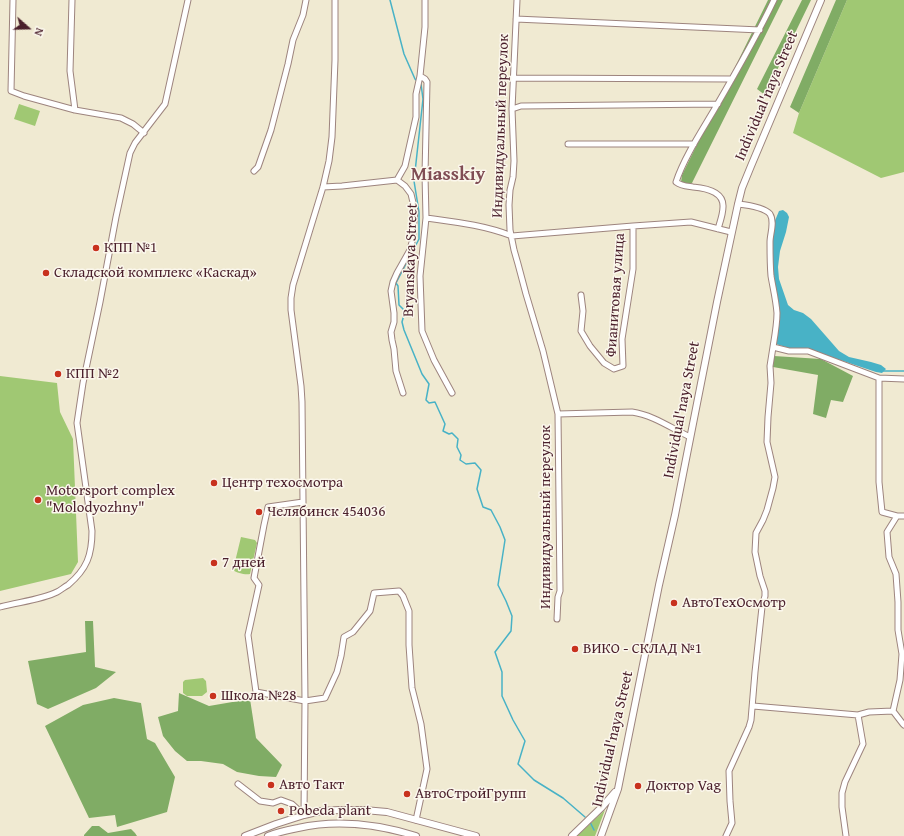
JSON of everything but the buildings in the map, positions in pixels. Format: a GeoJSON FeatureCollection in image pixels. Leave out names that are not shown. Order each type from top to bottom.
{"type":"FeatureCollection","features":[{"type":"Feature","properties":{"kind":"main road","name":"Individual'naya Street"},"geometry":{"type":"LineString","coordinates":[[601,836],[618,790],[731,232],[738,204],[751,166],[822,0]]}},
{"type":"Feature","properties":{"kind":"main road"},"geometry":{"type":"LineString","coordinates":[[572,836],[618,790]]}},
{"type":"Feature","properties":{"kind":"main road"},"geometry":{"type":"LineString","coordinates":[[245,836],[304,815],[321,811],[339,810],[387,812],[476,836]]}},
{"type":"Feature","properties":{"kind":"main road"},"geometry":{"type":"LineString","coordinates":[[268,836],[307,826],[342,823],[373,825],[416,836]]}},
{"type":"Feature","properties":{"kind":"street"},"geometry":{"type":"LineString","coordinates":[[13,0],[11,91],[75,110],[121,118],[133,124],[144,133]]}},
{"type":"Feature","properties":{"kind":"street"},"geometry":{"type":"LineString","coordinates":[[72,0],[70,71],[75,110]]}},
{"type":"Feature","properties":{"kind":"street"},"geometry":{"type":"LineString","coordinates":[[0,607],[59,592],[80,574],[86,565],[90,552],[92,531],[77,423],[83,383],[130,153],[165,104],[188,0]]}},
{"type":"Feature","properties":{"kind":"street"},"geometry":{"type":"LineString","coordinates":[[254,171],[258,167],[271,130],[293,40],[303,15],[306,0]]}},
{"type":"Feature","properties":{"kind":"street"},"geometry":{"type":"LineString","coordinates":[[304,815],[305,701],[302,402],[291,310],[291,298],[293,285],[323,187],[329,161],[332,137],[335,60],[335,0]]}},
{"type":"Feature","properties":{"kind":"street","name":"Bryanskaya Street"},"geometry":{"type":"LineString","coordinates":[[403,393],[396,372],[391,332],[394,322],[394,313],[391,291],[397,273],[410,250],[414,212],[411,194],[405,186],[397,180],[405,166],[416,116],[416,94],[420,76],[425,0]]}},
{"type":"Feature","properties":{"kind":"street","name":"Индивидуальный переулок"},"geometry":{"type":"LineString","coordinates":[[517,0],[512,109],[514,177],[510,190],[510,230],[514,250],[543,351],[558,414],[560,591],[558,598],[557,619]]}},
{"type":"Feature","properties":{"kind":"street"},"geometry":{"type":"LineString","coordinates":[[718,228],[723,207],[722,200],[719,196],[706,188],[680,186],[676,182],[694,144],[760,30],[774,0]]}},
{"type":"Feature","properties":{"kind":"street"},"geometry":{"type":"LineString","coordinates":[[516,19],[760,30]]}},
{"type":"Feature","properties":{"kind":"street","name":"Bryanskaya Street"},"geometry":{"type":"LineString","coordinates":[[420,76],[427,82],[425,175],[426,218],[420,276],[422,332],[434,360],[452,393]]}},
{"type":"Feature","properties":{"kind":"street"},"geometry":{"type":"LineString","coordinates":[[514,78],[732,79]]}},
{"type":"Feature","properties":{"kind":"street"},"geometry":{"type":"LineString","coordinates":[[512,109],[521,106],[718,104]]}},
{"type":"Feature","properties":{"kind":"street"},"geometry":{"type":"LineString","coordinates":[[568,144],[694,144]]}},
{"type":"Feature","properties":{"kind":"street"},"geometry":{"type":"LineString","coordinates":[[323,187],[397,180]]}},
{"type":"Feature","properties":{"kind":"street"},"geometry":{"type":"LineString","coordinates":[[726,836],[732,823],[729,771],[751,720],[762,607],[765,596],[755,552],[756,533],[767,510],[775,477],[767,442],[771,383],[770,366],[777,325],[777,312],[771,268],[770,239],[772,218],[761,209],[738,204]]}},
{"type":"Feature","properties":{"kind":"street"},"geometry":{"type":"LineString","coordinates":[[426,218],[461,222],[496,230],[512,236],[690,222],[731,232]]}},
{"type":"Feature","properties":{"kind":"street","name":"Фианитовая улица"},"geometry":{"type":"LineString","coordinates":[[581,295],[583,311],[581,332],[604,363],[614,369],[623,366],[622,339],[633,269],[633,226]]}},
{"type":"Feature","properties":{"kind":"street"},"geometry":{"type":"LineString","coordinates":[[773,347],[789,351],[808,351],[879,378],[904,380]]}},
{"type":"Feature","properties":{"kind":"street"},"geometry":{"type":"LineString","coordinates":[[879,378],[880,482],[882,512],[897,516],[904,516]]}},
{"type":"Feature","properties":{"kind":"street","name":"Индивидуальный переулок"},"geometry":{"type":"LineString","coordinates":[[558,414],[639,413],[654,418],[690,437]]}},
{"type":"Feature","properties":{"kind":"street"},"geometry":{"type":"LineString","coordinates":[[303,502],[268,507],[254,578],[259,586],[248,635],[256,692],[305,701],[325,698],[337,672],[344,637],[354,632],[370,611],[374,592],[399,591],[403,596],[409,610],[409,645],[412,688],[421,724],[428,769],[416,820]]}},
{"type":"Feature","properties":{"kind":"street"},"geometry":{"type":"LineString","coordinates":[[893,712],[900,680],[902,654],[898,630],[896,574],[889,557],[887,532],[897,516]]}},
{"type":"Feature","properties":{"kind":"street"},"geometry":{"type":"LineString","coordinates":[[753,706],[858,715],[869,712],[893,712]]}},
{"type":"Feature","properties":{"kind":"street"},"geometry":{"type":"LineString","coordinates":[[893,712],[904,725]]}},
{"type":"Feature","properties":{"kind":"street"},"geometry":{"type":"LineString","coordinates":[[846,836],[842,807],[842,793],[845,782],[863,744],[858,715]]}},
{"type":"Feature","properties":{"kind":"street"},"geometry":{"type":"LineString","coordinates":[[238,784],[260,801],[272,803],[281,800],[292,804],[304,815]]}},
{"type":"Feature","properties":{"kind":"green space"},"geometry":{"type":"Polygon","coordinates":[[[768,0],[783,0],[692,183],[685,185],[681,182],[682,175],[768,0]]]}},
{"type":"Feature","properties":{"kind":"green space"},"geometry":{"type":"Polygon","coordinates":[[[802,0],[811,0],[765,95],[757,89],[802,0]]]}},
{"type":"Feature","properties":{"kind":"green space"},"geometry":{"type":"Polygon","coordinates":[[[836,0],[847,0],[799,113],[790,107],[836,0]]]}},
{"type":"Feature","properties":{"kind":"green space"},"geometry":{"type":"Polygon","coordinates":[[[847,0],[904,0],[904,172],[881,178],[793,133],[799,113],[847,0]]]}},
{"type":"Feature","properties":{"kind":"green space"},"geometry":{"type":"Polygon","coordinates":[[[19,104],[40,111],[35,126],[14,119],[19,104]]]}},
{"type":"Feature","properties":{"kind":"green space"},"geometry":{"type":"Polygon","coordinates":[[[774,356],[821,359],[853,376],[843,402],[831,400],[826,418],[813,414],[818,375],[773,367],[774,356]]]}},
{"type":"Feature","properties":{"kind":"green space","name":"Motorsport complex \"Molodyozhny\""},"geometry":{"type":"Polygon","coordinates":[[[0,376],[57,383],[60,412],[73,439],[78,562],[71,574],[0,591],[0,376]]]}},
{"type":"Feature","properties":{"kind":"green space"},"geometry":{"type":"Polygon","coordinates":[[[241,537],[255,540],[257,543],[250,574],[241,574],[233,570],[241,537]]]}},
{"type":"Feature","properties":{"kind":"green space"},"geometry":{"type":"Polygon","coordinates":[[[85,621],[93,621],[95,667],[116,672],[96,688],[48,709],[37,704],[28,661],[86,652],[85,621]]]}},
{"type":"Feature","properties":{"kind":"green space"},"geometry":{"type":"Polygon","coordinates":[[[203,678],[206,681],[207,692],[202,696],[187,696],[183,693],[183,682],[185,680],[203,678]]]}},
{"type":"Feature","properties":{"kind":"green space"},"geometry":{"type":"Polygon","coordinates":[[[179,693],[209,706],[250,699],[256,738],[282,765],[276,777],[237,772],[223,764],[187,761],[175,751],[163,736],[158,717],[178,711],[179,693]]]}},
{"type":"Feature","properties":{"kind":"green space"},"geometry":{"type":"Polygon","coordinates":[[[114,698],[141,703],[147,739],[155,743],[175,777],[167,812],[117,827],[115,815],[89,818],[45,726],[83,705],[114,698]]]}},
{"type":"Feature","properties":{"kind":"green space"},"geometry":{"type":"Polygon","coordinates":[[[605,810],[595,836],[576,836],[578,835],[605,810]]]}},
{"type":"Feature","properties":{"kind":"green space"},"geometry":{"type":"Polygon","coordinates":[[[92,826],[99,826],[108,833],[131,829],[137,836],[84,836],[92,826]]]}},
{"type":"Feature","properties":{"kind":"water"},"geometry":{"type":"Polygon","coordinates":[[[783,210],[789,217],[780,251],[778,267],[779,279],[788,305],[811,319],[839,351],[849,357],[881,365],[886,369],[882,373],[810,350],[789,348],[776,344],[779,314],[773,268],[772,245],[774,223],[779,211],[783,210]]]}},
{"type":"Feature","properties":{"kind":"waterway"},"geometry":{"type":"LineString","coordinates":[[390,0],[404,54],[415,79],[418,82]]}},
{"type":"Feature","properties":{"kind":"waterway"},"geometry":{"type":"LineString","coordinates":[[421,84],[423,99],[414,181],[419,212],[419,239],[396,283],[398,286],[399,305],[405,311],[402,322],[422,374],[429,384],[426,400],[429,403],[435,402],[445,424],[443,431],[449,434],[452,433],[458,439],[457,447],[461,455],[460,460],[466,464],[475,463],[481,470],[477,489],[483,507],[491,510],[505,540],[498,585],[512,616],[511,631],[495,652],[502,672],[502,696],[525,741],[518,764],[534,780],[563,798],[585,817]]}},
{"type":"Feature","properties":{"kind":"waterway"},"geometry":{"type":"LineString","coordinates":[[882,371],[904,371]]}},
{"type":"Feature","properties":{"kind":"waterway"},"geometry":{"type":"LineString","coordinates":[[590,822],[594,830]]}},
{"type":"Feature","properties":{"kind":"place","name":"КПП №1"},"geometry":{"type":"Point","coordinates":[96,248]}},
{"type":"Feature","properties":{"kind":"place","name":"Складской комплекс «Каскад»"},"geometry":{"type":"Point","coordinates":[46,273]}},
{"type":"Feature","properties":{"kind":"place","name":"КПП №2"},"geometry":{"type":"Point","coordinates":[58,374]}},
{"type":"Feature","properties":{"kind":"place","name":"Центр техосмотра"},"geometry":{"type":"Point","coordinates":[214,483]}},
{"type":"Feature","properties":{"kind":"place","name":"Motorsport complex \"Molodyozhny\""},"geometry":{"type":"Point","coordinates":[38,500]}},
{"type":"Feature","properties":{"kind":"place","name":"Челябинск 454036"},"geometry":{"type":"Point","coordinates":[259,512]}},
{"type":"Feature","properties":{"kind":"place","name":"7 дней"},"geometry":{"type":"Point","coordinates":[214,563]}},
{"type":"Feature","properties":{"kind":"place","name":"АвтоТехОсмотр"},"geometry":{"type":"Point","coordinates":[674,603]}},
{"type":"Feature","properties":{"kind":"place","name":"ВИКО - СКЛАД №1"},"geometry":{"type":"Point","coordinates":[575,649]}},
{"type":"Feature","properties":{"kind":"place","name":"Школа №28"},"geometry":{"type":"Point","coordinates":[213,696]}},
{"type":"Feature","properties":{"kind":"place","name":"Авто Такт"},"geometry":{"type":"Point","coordinates":[271,785]}},
{"type":"Feature","properties":{"kind":"place","name":"Доктор Vag"},"geometry":{"type":"Point","coordinates":[638,786]}},
{"type":"Feature","properties":{"kind":"place","name":"АвтоСтройГрупп"},"geometry":{"type":"Point","coordinates":[407,794]}},
{"type":"Feature","properties":{"kind":"place","name":"Pobeda plant"},"geometry":{"type":"Point","coordinates":[281,811]}},
{"type":"Feature","properties":{"kind":"district","name":"Miasskiy"},"geometry":{"type":"Point","coordinates":[448,175]}}]}
